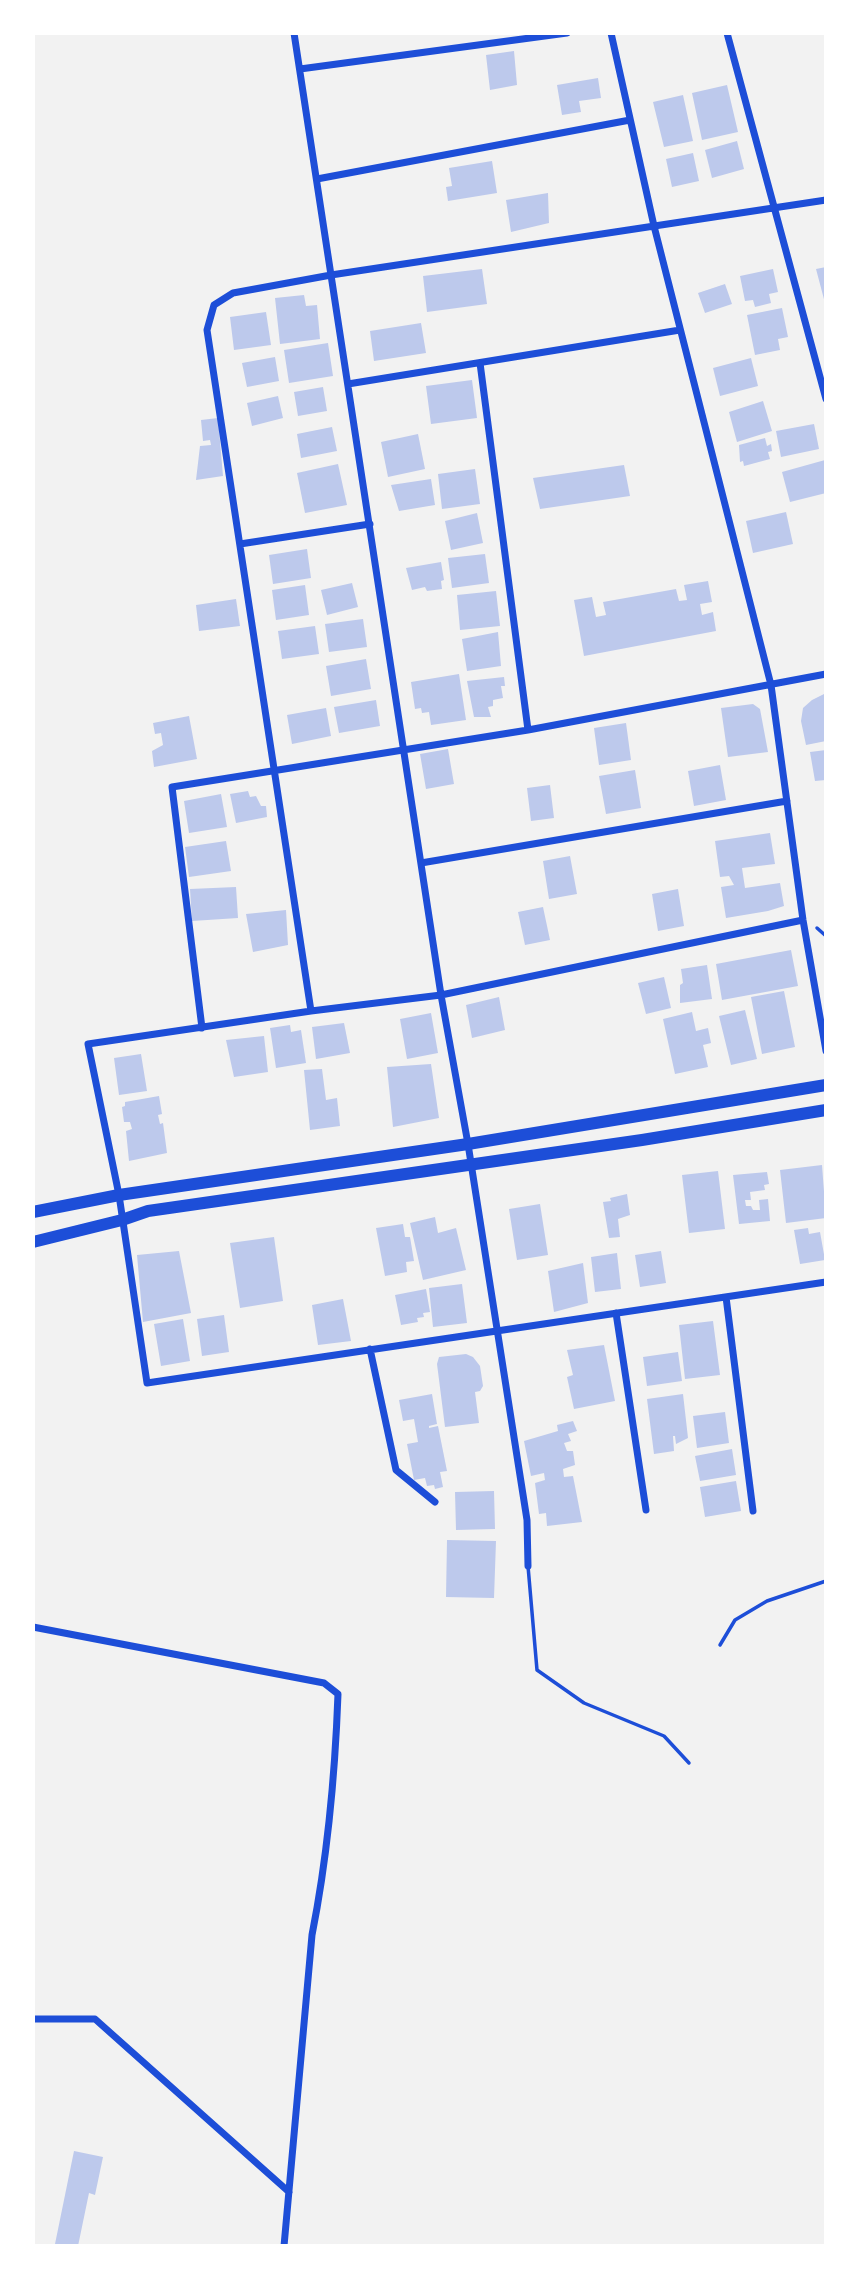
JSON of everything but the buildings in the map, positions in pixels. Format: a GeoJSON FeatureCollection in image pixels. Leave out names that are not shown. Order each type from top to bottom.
{"type":"FeatureCollection","features":[{"type":"Feature","properties":{"kind":"main road"},"geometry":{"type":"LineString","coordinates":[[33,1212],[119,1195],[468,1144],[826,1085]]}},
{"type":"Feature","properties":{"kind":"main road"},"geometry":{"type":"LineString","coordinates":[[33,1242],[148,1211],[655,1138],[826,1110]]}},
{"type":"Feature","properties":{"kind":"street"},"geometry":{"type":"LineString","coordinates":[[294,33],[441,995],[468,1144],[527,1520],[528,1566]]}},
{"type":"Feature","properties":{"kind":"street"},"geometry":{"type":"LineString","coordinates":[[300,69],[567,33]]}},
{"type":"Feature","properties":{"kind":"street"},"geometry":{"type":"LineString","coordinates":[[611,33],[654,226],[771,685],[803,920],[826,1051]]}},
{"type":"Feature","properties":{"kind":"street"},"geometry":{"type":"LineString","coordinates":[[727,33],[826,399]]}},
{"type":"Feature","properties":{"kind":"street"},"geometry":{"type":"LineString","coordinates":[[317,179],[630,120]]}},
{"type":"Feature","properties":{"kind":"street"},"geometry":{"type":"LineString","coordinates":[[311,1011],[207,330],[214,304],[233,293],[331,275],[826,200]]}},
{"type":"Feature","properties":{"kind":"street"},"geometry":{"type":"LineString","coordinates":[[348,384],[680,330]]}},
{"type":"Feature","properties":{"kind":"street"},"geometry":{"type":"LineString","coordinates":[[480,363],[528,730]]}},
{"type":"Feature","properties":{"kind":"street"},"geometry":{"type":"LineString","coordinates":[[240,544],[370,524]]}},
{"type":"Feature","properties":{"kind":"street"},"geometry":{"type":"LineString","coordinates":[[202,1028],[172,788],[528,730],[826,674]]}},
{"type":"Feature","properties":{"kind":"street"},"geometry":{"type":"LineString","coordinates":[[421,863],[787,801]]}},
{"type":"Feature","properties":{"kind":"street"},"geometry":{"type":"LineString","coordinates":[[803,920],[441,995],[88,1044],[119,1195],[147,1383],[826,1282]]}},
{"type":"Feature","properties":{"kind":"street"},"geometry":{"type":"LineString","coordinates":[[726,1297],[753,1511]]}},
{"type":"Feature","properties":{"kind":"street"},"geometry":{"type":"LineString","coordinates":[[616,1313],[646,1510]]}},
{"type":"Feature","properties":{"kind":"street"},"geometry":{"type":"LineString","coordinates":[[370,1349],[396,1470],[435,1502]]}},
{"type":"Feature","properties":{"kind":"street"},"geometry":{"type":"LineString","coordinates":[[33,1627],[324,1684],[338,1694],[335,1779],[312,1935],[284,2246]]}},
{"type":"Feature","properties":{"kind":"street"},"geometry":{"type":"LineString","coordinates":[[33,2019],[95,2019],[289,2192]]}},
{"type":"Feature","properties":{"kind":"lane"},"geometry":{"type":"LineString","coordinates":[[528,1566],[537,1670],[584,1703],[664,1736],[689,1763]]}},
{"type":"Feature","properties":{"kind":"lane"},"geometry":{"type":"LineString","coordinates":[[720,1645],[735,1620],[766,1601],[826,1581]]}}]}
